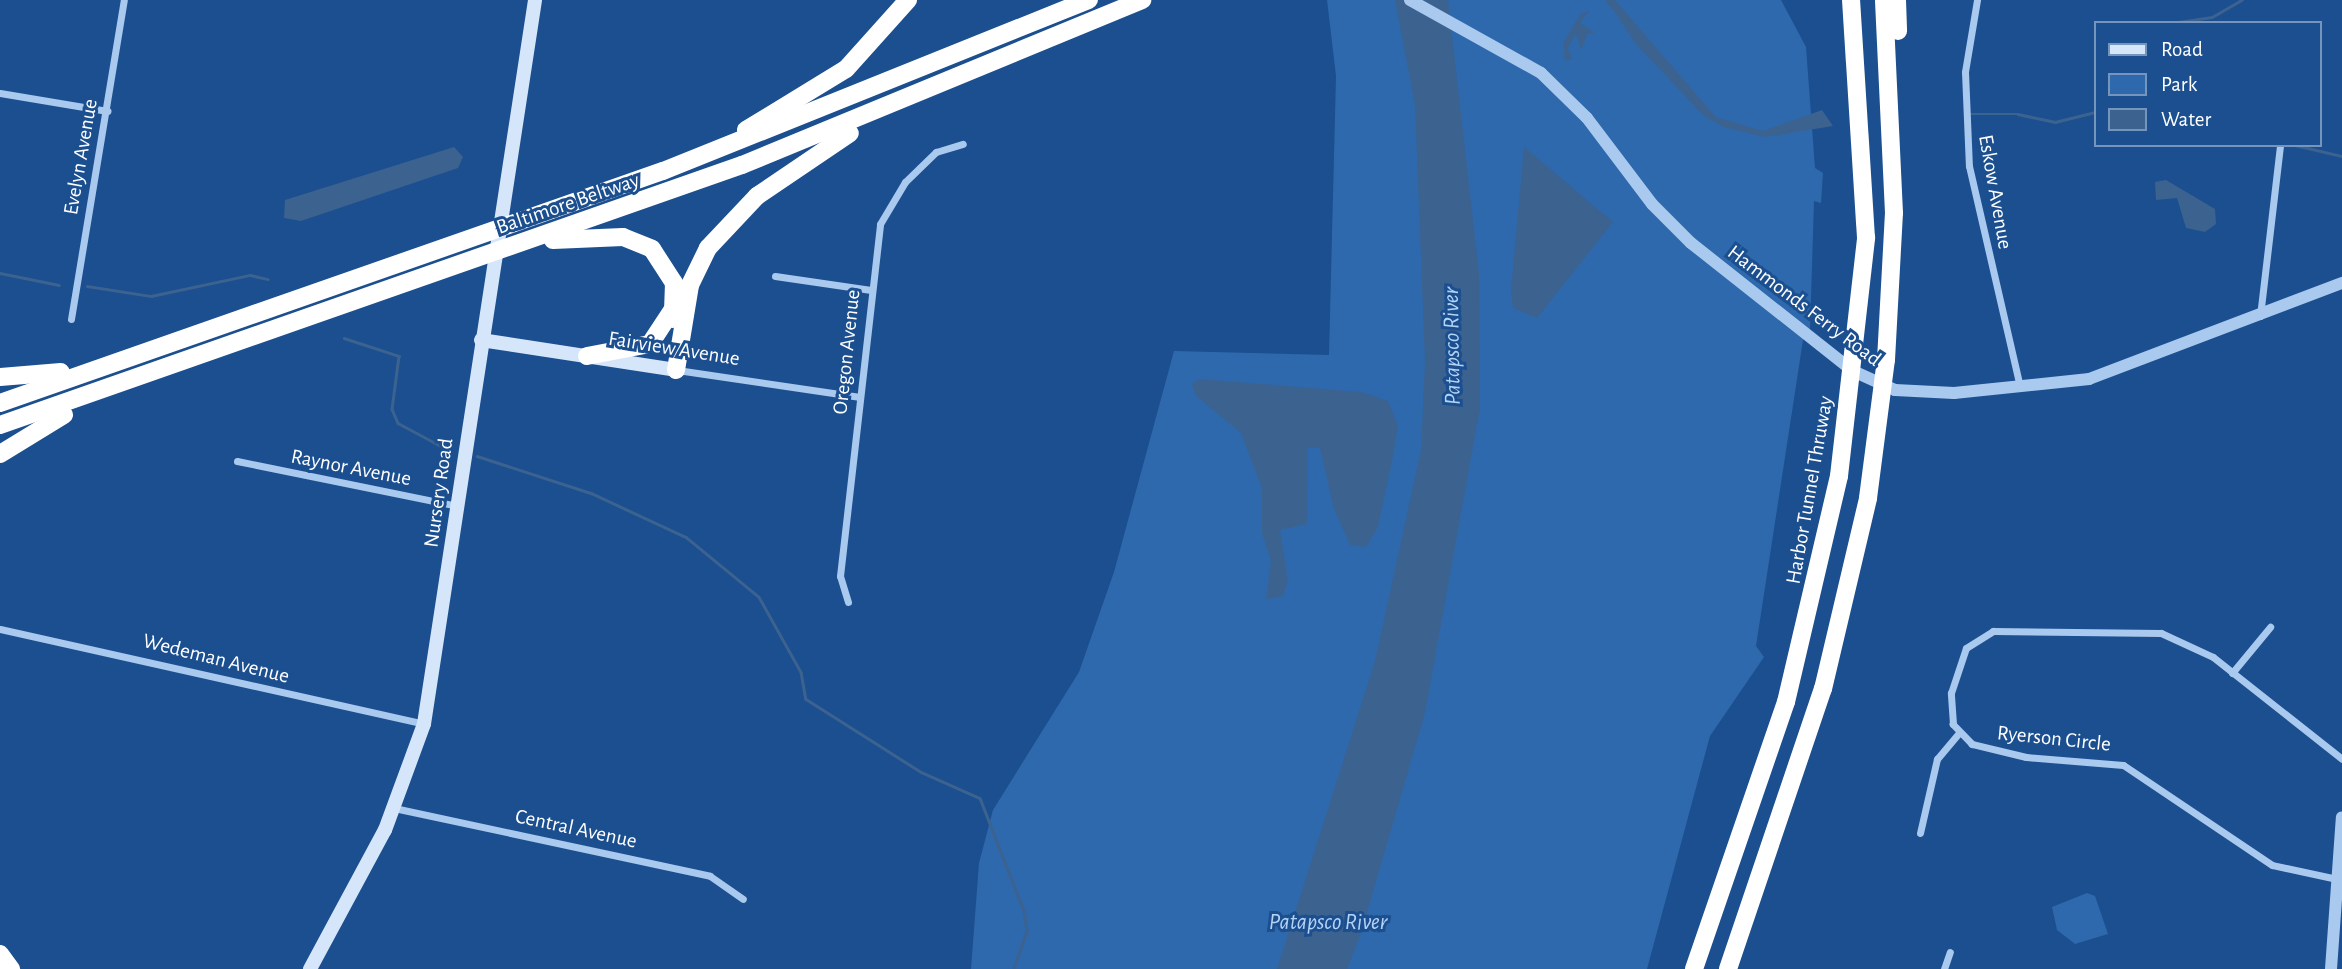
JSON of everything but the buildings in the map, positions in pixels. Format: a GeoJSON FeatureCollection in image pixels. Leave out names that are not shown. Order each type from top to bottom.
{"type":"FeatureCollection","features":[{"type":"Feature","properties":{"kind":"highway"},"geometry":{"type":"LineString","coordinates":[[676,167],[822,87],[870,47],[908,0]]}},
{"type":"Feature","properties":{"kind":"highway","name":"Baltimore Beltway"},"geometry":{"type":"LineString","coordinates":[[0,403],[676,167],[1089,0]]}},
{"type":"Feature","properties":{"kind":"highway","name":"Baltimore Beltway"},"geometry":{"type":"LineString","coordinates":[[0,425],[522,244],[960,78],[1142,0]]}},
{"type":"Feature","properties":{"kind":"highway","name":"Harbor Tunnel Thruway"},"geometry":{"type":"LineString","coordinates":[[1694,969],[1801,649],[1834,509],[1850,400],[1866,239],[1851,0]]}},
{"type":"Feature","properties":{"kind":"highway"},"geometry":{"type":"LineString","coordinates":[[1884,0],[1894,213]]}},
{"type":"Feature","properties":{"kind":"highway"},"geometry":{"type":"LineString","coordinates":[[1728,969],[1833,653],[1880,416],[1886,360],[1894,213],[1897,0]]}},
{"type":"Feature","properties":{"kind":"highway"},"geometry":{"type":"LineString","coordinates":[[671,369],[690,285],[708,248],[735,216],[820,150],[960,78]]}},
{"type":"Feature","properties":{"kind":"highway"},"geometry":{"type":"LineString","coordinates":[[522,244],[605,236],[639,242],[670,271],[675,306],[671,369]]}},
{"type":"Feature","properties":{"kind":"highway"},"geometry":{"type":"LineString","coordinates":[[587,356],[650,344],[675,306]]}},
{"type":"Feature","properties":{"kind":"highway"},"geometry":{"type":"LineString","coordinates":[[0,454],[51,419],[229,346]]}},
{"type":"Feature","properties":{"kind":"highway"},"geometry":{"type":"LineString","coordinates":[[0,377],[113,363]]}},
{"type":"Feature","properties":{"kind":"highway"},"geometry":{"type":"LineString","coordinates":[[0,954],[11,969]]}},
{"type":"Feature","properties":{"kind":"main road","name":"Nursery Road"},"geometry":{"type":"LineString","coordinates":[[310,969],[394,808],[424,724],[535,0]]}},
{"type":"Feature","properties":{"kind":"main road","name":"Fairview Avenue"},"geometry":{"type":"LineString","coordinates":[[481,340],[671,369]]}},
{"type":"Feature","properties":{"kind":"street","name":"Evelyn Avenue"},"geometry":{"type":"LineString","coordinates":[[71,319],[124,0]]}},
{"type":"Feature","properties":{"kind":"street","name":"Hammonds Ferry Road"},"geometry":{"type":"LineString","coordinates":[[1410,0],[1477,32],[1569,99],[1685,238],[1853,371],[1885,387],[1922,394],[2020,387],[2104,375],[2342,284]]}},
{"type":"Feature","properties":{"kind":"street","name":"Eskow Avenue"},"geometry":{"type":"LineString","coordinates":[[1977,0],[1965,72],[1969,166],[2020,387]]}},
{"type":"Feature","properties":{"kind":"street"},"geometry":{"type":"LineString","coordinates":[[0,93],[107,111]]}},
{"type":"Feature","properties":{"kind":"street","name":"Oregon Avenue"},"geometry":{"type":"LineString","coordinates":[[848,603],[841,576],[880,225],[890,201],[936,152],[962,144]]}},
{"type":"Feature","properties":{"kind":"street"},"geometry":{"type":"LineString","coordinates":[[2260,317],[2280,147]]}},
{"type":"Feature","properties":{"kind":"street"},"geometry":{"type":"LineString","coordinates":[[775,276],[872,290]]}},
{"type":"Feature","properties":{"kind":"street","name":"Fairview Avenue"},"geometry":{"type":"LineString","coordinates":[[671,369],[860,397]]}},
{"type":"Feature","properties":{"kind":"street","name":"Raynor Avenue"},"geometry":{"type":"LineString","coordinates":[[237,461],[458,506]]}},
{"type":"Feature","properties":{"kind":"street"},"geometry":{"type":"LineString","coordinates":[[2232,673],[2270,627]]}},
{"type":"Feature","properties":{"kind":"street","name":"Wedeman Avenue"},"geometry":{"type":"LineString","coordinates":[[0,629],[424,724]]}},
{"type":"Feature","properties":{"kind":"street"},"geometry":{"type":"LineString","coordinates":[[1920,833],[1937,759],[1958,734],[1950,704],[1961,658],[1974,640],[1993,631],[2161,634],[2198,647],[2342,759]]}},
{"type":"Feature","properties":{"kind":"street","name":"Ryerson Circle"},"geometry":{"type":"LineString","coordinates":[[1958,734],[2007,754],[2123,765],[2273,865],[2337,879]]}},
{"type":"Feature","properties":{"kind":"street","name":"Central Avenue"},"geometry":{"type":"LineString","coordinates":[[394,808],[710,876],[743,899]]}},
{"type":"Feature","properties":{"kind":"street"},"geometry":{"type":"LineString","coordinates":[[2330,969],[2342,817]]}},
{"type":"Feature","properties":{"kind":"street"},"geometry":{"type":"LineString","coordinates":[[1944,969],[1950,952]]}},
{"type":"Feature","properties":{"kind":"green space"},"geometry":{"type":"Polygon","coordinates":[[[1327,0],[1781,0],[1806,47],[1815,168],[1823,173],[1821,203],[1814,201],[1810,331],[1803,340],[1756,646],[1764,657],[1710,736],[1647,969],[971,969],[979,863],[993,810],[1079,672],[1114,572],[1174,351],[1329,355],[1336,76],[1327,0]]]}},
{"type":"Feature","properties":{"kind":"green space"},"geometry":{"type":"Polygon","coordinates":[[[2087,893],[2095,896],[2108,934],[2075,944],[2057,930],[2052,907],[2087,893]]]}},
{"type":"Feature","properties":{"kind":"water","name":"Patapsco River"},"geometry":{"type":"Polygon","coordinates":[[[1395,0],[1448,0],[1479,273],[1480,408],[1425,713],[1361,933],[1347,969],[1277,969],[1375,661],[1421,450],[1425,361],[1415,105],[1395,0]]]}},
{"type":"Feature","properties":{"kind":"water"},"geometry":{"type":"Polygon","coordinates":[[[1607,0],[1615,0],[1716,117],[1763,131],[1822,110],[1833,126],[1765,137],[1724,127],[1704,116],[1635,43],[1607,0]]]}},
{"type":"Feature","properties":{"kind":"water"},"geometry":{"type":"Polygon","coordinates":[[[1589,11],[1580,23],[1595,33],[1588,33],[1581,50],[1576,33],[1568,48],[1572,59],[1565,61],[1563,43],[1581,13],[1589,11]]]}},
{"type":"Feature","properties":{"kind":"water"},"geometry":{"type":"Polygon","coordinates":[[[454,147],[463,157],[458,168],[301,221],[284,218],[285,200],[454,147]]]}},
{"type":"Feature","properties":{"kind":"water"},"geometry":{"type":"Polygon","coordinates":[[[1524,147],[1613,222],[1537,318],[1513,308],[1511,290],[1524,147]]]}},
{"type":"Feature","properties":{"kind":"water"},"geometry":{"type":"Polygon","coordinates":[[[2166,180],[2215,209],[2216,224],[2205,232],[2186,228],[2177,198],[2156,200],[2155,182],[2166,180]]]}},
{"type":"Feature","properties":{"kind":"water"},"geometry":{"type":"Polygon","coordinates":[[[1199,379],[1362,392],[1388,401],[1398,426],[1378,527],[1366,547],[1350,545],[1334,509],[1320,448],[1308,448],[1307,524],[1280,530],[1288,581],[1283,596],[1266,599],[1271,561],[1262,533],[1262,488],[1241,433],[1196,396],[1192,384],[1199,379]]]}},
{"type":"Feature","properties":{"kind":"waterway"},"geometry":{"type":"LineString","coordinates":[[1607,0],[1612,7]]}},
{"type":"Feature","properties":{"kind":"waterway"},"geometry":{"type":"LineString","coordinates":[[2185,21],[2212,17],[2241,0]]}},
{"type":"Feature","properties":{"kind":"waterway"},"geometry":{"type":"LineString","coordinates":[[1684,92],[1698,108]]}},
{"type":"Feature","properties":{"kind":"waterway"},"geometry":{"type":"LineString","coordinates":[[1971,114],[2018,114],[2055,122],[2094,112]]}},
{"type":"Feature","properties":{"kind":"waterway"},"geometry":{"type":"LineString","coordinates":[[1776,134],[1789,130]]}},
{"type":"Feature","properties":{"kind":"waterway"},"geometry":{"type":"LineString","coordinates":[[2304,147],[2342,156]]}},
{"type":"Feature","properties":{"kind":"waterway"},"geometry":{"type":"LineString","coordinates":[[0,273],[59,285]]}},
{"type":"Feature","properties":{"kind":"waterway"},"geometry":{"type":"LineString","coordinates":[[87,286],[151,296],[250,275],[268,279]]}},
{"type":"Feature","properties":{"kind":"waterway"},"geometry":{"type":"LineString","coordinates":[[344,338],[399,356],[392,409],[398,423],[452,452]]}},
{"type":"Feature","properties":{"kind":"waterway"},"geometry":{"type":"LineString","coordinates":[[477,456],[591,493],[686,537],[759,597],[801,672],[806,699],[921,772],[980,798],[1024,911],[1027,931],[1014,969]]}}]}
